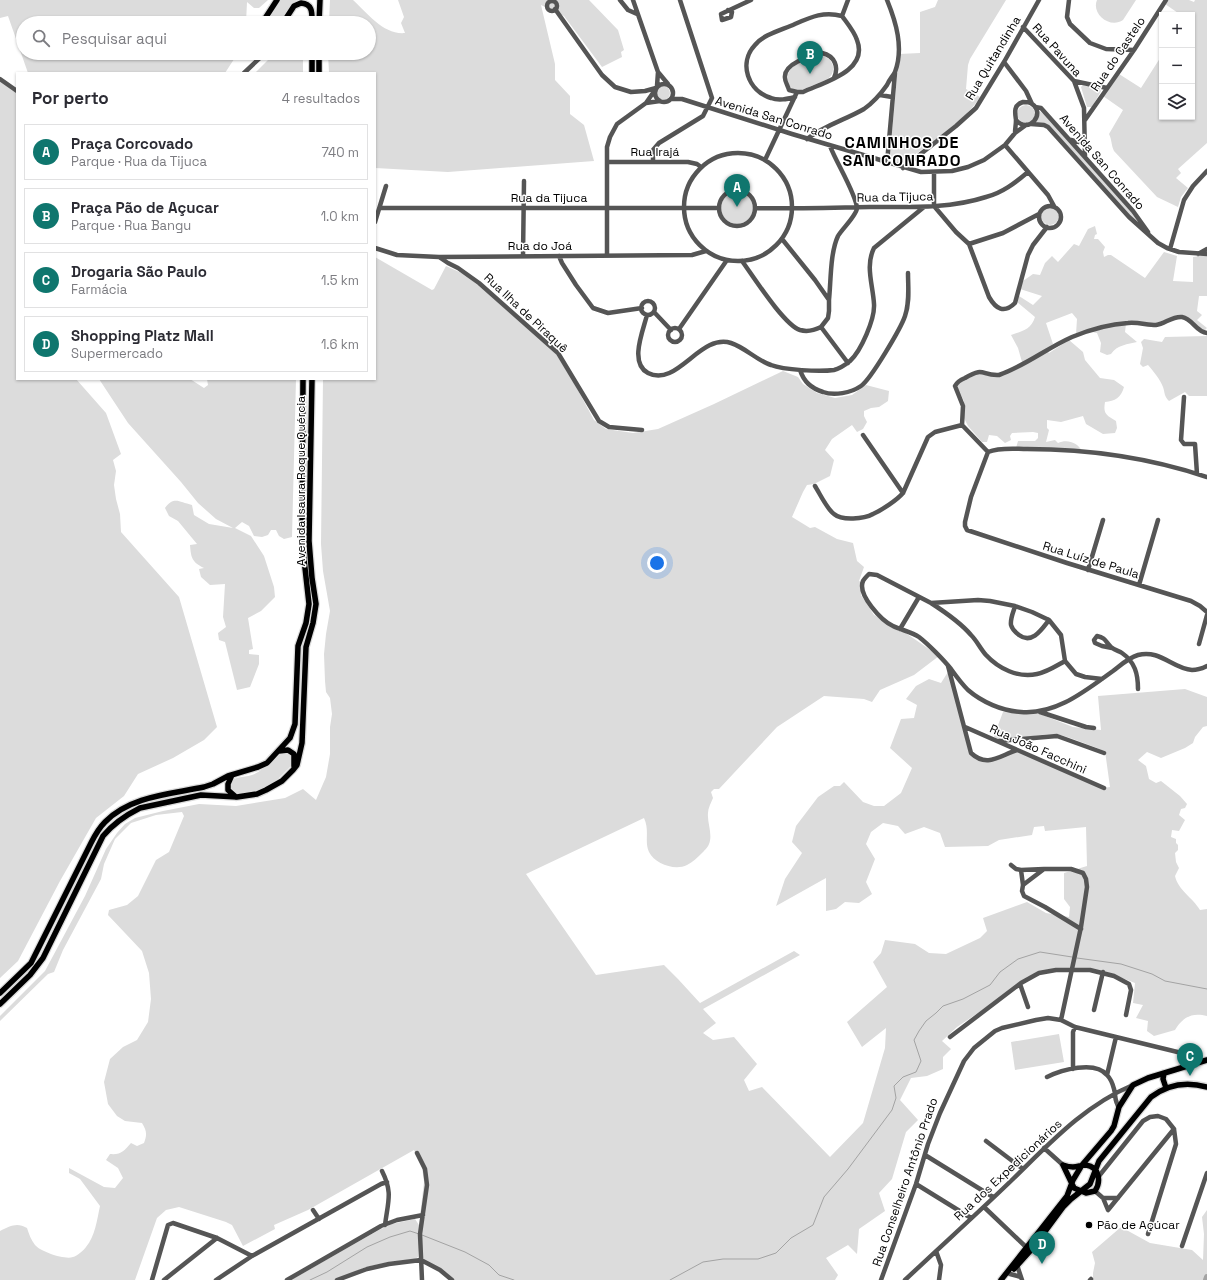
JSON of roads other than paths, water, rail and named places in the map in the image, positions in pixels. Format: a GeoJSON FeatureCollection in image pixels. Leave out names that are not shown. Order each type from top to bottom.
{"type":"FeatureCollection","features":[{"type":"Feature","properties":{"kind":"main road"},"geometry":{"type":"LineString","coordinates":[[267,16],[277,0]]}},
{"type":"Feature","properties":{"kind":"main road"},"geometry":{"type":"LineString","coordinates":[[288,16],[298,0]]}},
{"type":"Feature","properties":{"kind":"main road"},"geometry":{"type":"LineString","coordinates":[[319,16],[320,0]]}},
{"type":"Feature","properties":{"kind":"main road"},"geometry":{"type":"LineString","coordinates":[[294,6],[301,3],[308,5],[312,10],[312,16]]}},
{"type":"Feature","properties":{"kind":"main road"},"geometry":{"type":"LineString","coordinates":[[312,60],[312,72]]}},
{"type":"Feature","properties":{"kind":"main road"},"geometry":{"type":"LineString","coordinates":[[319,60],[319,72]]}},
{"type":"Feature","properties":{"kind":"main road","name":"Avenida Isaura Roque Quércia"},"geometry":{"type":"LineString","coordinates":[[0,993],[31,963],[91,843],[109,818],[121,810],[142,800],[204,787],[232,774],[258,768],[267,763],[290,738],[295,724],[298,646],[308,613],[309,604],[302,541],[303,380]]}},
{"type":"Feature","properties":{"kind":"main road","name":"Avenida Isaura Roque Quércia"},"geometry":{"type":"LineString","coordinates":[[0,1004],[30,976],[43,958],[91,858],[108,830],[132,812],[151,805],[201,795],[237,797],[257,794],[282,781],[293,770],[299,758],[302,743],[306,647],[313,624],[316,604],[311,572],[309,541],[312,380]]}},
{"type":"Feature","properties":{"kind":"main road"},"geometry":{"type":"LineString","coordinates":[[279,751],[288,750],[294,754],[295,758],[293,770]]}},
{"type":"Feature","properties":{"kind":"main road"},"geometry":{"type":"LineString","coordinates":[[232,774],[228,784],[228,790],[237,797]]}},
{"type":"Feature","properties":{"kind":"main road"},"geometry":{"type":"LineString","coordinates":[[1000,1280],[1067,1196],[1075,1176],[1114,1126],[1119,1107],[1133,1085],[1202,1061]]}},
{"type":"Feature","properties":{"kind":"main road"},"geometry":{"type":"LineString","coordinates":[[1164,1073],[1163,1079],[1166,1088]]}},
{"type":"Feature","properties":{"kind":"main road"},"geometry":{"type":"LineString","coordinates":[[1005,1280],[1032,1249],[1063,1207],[1090,1184],[1099,1161],[1134,1116],[1151,1097],[1158,1091],[1185,1083],[1207,1087]]}},
{"type":"Feature","properties":{"kind":"main road"},"geometry":{"type":"LineString","coordinates":[[1063,1165],[1073,1167],[1087,1165],[1095,1170],[1099,1176],[1095,1191],[1086,1193],[1074,1188],[1063,1165]]}},
{"type":"Feature","properties":{"kind":"street"},"geometry":{"type":"LineString","coordinates":[[620,0],[628,10],[637,14]]}},
{"type":"Feature","properties":{"kind":"street"},"geometry":{"type":"LineString","coordinates":[[633,0],[658,72],[673,92],[672,99],[665,102],[646,103]]}},
{"type":"Feature","properties":{"kind":"street"},"geometry":{"type":"LineString","coordinates":[[653,162],[654,150],[659,143],[703,116],[712,98],[680,0]]}},
{"type":"Feature","properties":{"kind":"street"},"geometry":{"type":"LineString","coordinates":[[728,10],[751,0]]}},
{"type":"Feature","properties":{"kind":"street"},"geometry":{"type":"LineString","coordinates":[[842,16],[848,0]]}},
{"type":"Feature","properties":{"kind":"street"},"geometry":{"type":"LineString","coordinates":[[887,0],[898,33],[898,58],[892,91],[887,163]]}},
{"type":"Feature","properties":{"kind":"street","name":"Rua Quitandinha"},"geometry":{"type":"LineString","coordinates":[[903,168],[956,126],[976,108],[1039,0]]}},
{"type":"Feature","properties":{"kind":"street"},"geometry":{"type":"LineString","coordinates":[[1068,0],[1067,17],[1070,24],[1090,43],[1106,49],[1134,50]]}},
{"type":"Feature","properties":{"kind":"street","name":"Rua do Castelo"},"geometry":{"type":"LineString","coordinates":[[1085,120],[1134,50],[1166,0]]}},
{"type":"Feature","properties":{"kind":"street"},"geometry":{"type":"LineString","coordinates":[[555,9],[602,75],[615,87],[622,90],[638,92],[656,88],[662,84],[668,84]]}},
{"type":"Feature","properties":{"kind":"street"},"geometry":{"type":"LineString","coordinates":[[828,13],[842,16],[856,39],[858,53],[855,63],[851,68],[833,78],[783,100],[772,99],[758,92],[750,82],[746,64],[750,51],[760,40],[816,15],[828,13]]}},
{"type":"Feature","properties":{"kind":"street","name":"Rua Pavuna"},"geometry":{"type":"LineString","coordinates":[[1024,27],[1074,81],[1084,108],[1085,156]]}},
{"type":"Feature","properties":{"kind":"street"},"geometry":{"type":"LineString","coordinates":[[796,95],[789,90],[784,76],[789,66],[822,53],[831,57],[836,66],[836,72],[833,78]]}},
{"type":"Feature","properties":{"kind":"street"},"geometry":{"type":"LineString","coordinates":[[245,72],[258,60]]}},
{"type":"Feature","properties":{"kind":"street"},"geometry":{"type":"LineString","coordinates":[[1004,62],[1026,91],[1037,110],[1037,118],[1032,124],[1022,125],[1016,120]]}},
{"type":"Feature","properties":{"kind":"street"},"geometry":{"type":"LineString","coordinates":[[658,72],[655,95],[660,102]]}},
{"type":"Feature","properties":{"kind":"street"},"geometry":{"type":"LineString","coordinates":[[807,139],[818,130],[864,109],[880,95],[895,72]]}},
{"type":"Feature","properties":{"kind":"street"},"geometry":{"type":"LineString","coordinates":[[0,79],[16,90]]}},
{"type":"Feature","properties":{"kind":"street"},"geometry":{"type":"LineString","coordinates":[[1074,81],[1107,88]]}},
{"type":"Feature","properties":{"kind":"street"},"geometry":{"type":"LineString","coordinates":[[606,255],[607,147],[610,137],[617,124],[646,103],[656,88]]}},
{"type":"Feature","properties":{"kind":"street"},"geometry":{"type":"LineString","coordinates":[[884,88],[892,91]]}},
{"type":"Feature","properties":{"kind":"street"},"geometry":{"type":"LineString","coordinates":[[1015,133],[1016,120],[1014,112],[1026,91]]}},
{"type":"Feature","properties":{"kind":"street"},"geometry":{"type":"LineString","coordinates":[[638,92],[645,98],[646,103]]}},
{"type":"Feature","properties":{"kind":"street","name":"Avenida San Conrado"},"geometry":{"type":"LineString","coordinates":[[673,92],[682,99]]}},
{"type":"Feature","properties":{"kind":"street"},"geometry":{"type":"LineString","coordinates":[[765,160],[796,95]]}},
{"type":"Feature","properties":{"kind":"street"},"geometry":{"type":"LineString","coordinates":[[880,95],[892,97]]}},
{"type":"Feature","properties":{"kind":"street","name":"Avenida San Conrado"},"geometry":{"type":"LineString","coordinates":[[672,99],[682,99],[820,143],[921,172],[952,171],[968,167],[984,160],[1005,145],[1015,133],[1026,125]]}},
{"type":"Feature","properties":{"kind":"street"},"geometry":{"type":"LineString","coordinates":[[1018,105],[1025,102],[1034,105]]}},
{"type":"Feature","properties":{"kind":"street","name":"Avenida San Conrado"},"geometry":{"type":"LineString","coordinates":[[1034,105],[1041,108],[1085,156],[1133,211],[1150,235]]}},
{"type":"Feature","properties":{"kind":"street","name":"Avenida San Conrado"},"geometry":{"type":"LineString","coordinates":[[1032,124],[1044,125],[1048,127],[1129,217],[1158,243],[1179,252],[1207,254]]}},
{"type":"Feature","properties":{"kind":"street"},"geometry":{"type":"LineString","coordinates":[[818,130],[818,139],[820,143]]}},
{"type":"Feature","properties":{"kind":"street"},"geometry":{"type":"LineString","coordinates":[[1070,140],[1079,142],[1085,134]]}},
{"type":"Feature","properties":{"kind":"street"},"geometry":{"type":"LineString","coordinates":[[1005,145],[1048,195],[1054,206],[1059,211],[1061,218],[1057,225],[1047,228],[1041,224],[1039,214]]}},
{"type":"Feature","properties":{"kind":"street"},"geometry":{"type":"LineString","coordinates":[[742,261],[781,314],[793,327],[806,331],[821,327],[828,318],[835,246],[838,237],[854,215],[857,208],[851,189],[830,146]]}},
{"type":"Feature","properties":{"kind":"street"},"geometry":{"type":"LineString","coordinates":[[742,153],[765,160],[783,176],[788,185],[793,209],[790,224],[782,239],[774,248],[756,259],[742,261],[727,260],[711,255],[693,238],[685,219],[684,208],[686,190],[701,167],[714,159],[730,154],[742,153]]}},
{"type":"Feature","properties":{"kind":"street","name":"Rua Irajá"},"geometry":{"type":"LineString","coordinates":[[607,162],[688,162],[697,164],[701,167]]}},
{"type":"Feature","properties":{"kind":"street"},"geometry":{"type":"LineString","coordinates":[[1170,249],[1184,200],[1193,186],[1207,171]]}},
{"type":"Feature","properties":{"kind":"street"},"geometry":{"type":"LineString","coordinates":[[934,172],[934,206],[956,232],[969,244],[989,297],[994,305],[999,309],[1011,307],[1016,303],[1028,255],[1047,228]]}},
{"type":"Feature","properties":{"kind":"street","name":"Rua da Tijuca"},"geometry":{"type":"LineString","coordinates":[[755,208],[793,209],[924,207],[960,203],[999,193],[1028,172]]}},
{"type":"Feature","properties":{"kind":"street"},"geometry":{"type":"LineString","coordinates":[[523,256],[524,181]]}},
{"type":"Feature","properties":{"kind":"street"},"geometry":{"type":"LineString","coordinates":[[376,219],[386,186]]}},
{"type":"Feature","properties":{"kind":"street"},"geometry":{"type":"LineString","coordinates":[[736,190],[748,193],[754,202],[755,208],[754,214],[746,223],[735,225],[729,224],[724,220],[719,208],[722,198],[726,194],[736,190]]}},
{"type":"Feature","properties":{"kind":"street"},"geometry":{"type":"LineString","coordinates":[[969,244],[1003,233],[1039,214],[1040,211],[1046,206],[1054,206]]}},
{"type":"Feature","properties":{"kind":"street"},"geometry":{"type":"LineString","coordinates":[[903,207],[908,214],[908,219]]}},
{"type":"Feature","properties":{"kind":"street"},"geometry":{"type":"LineString","coordinates":[[647,315],[638,357],[639,363],[644,371],[658,377],[668,375],[707,347],[722,342],[730,343],[739,347],[770,365],[780,368],[800,370],[834,370],[848,363],[858,351],[874,311],[869,265],[870,255],[874,248],[924,207]]}},
{"type":"Feature","properties":{"kind":"street","name":"Rua da Tijuca"},"geometry":{"type":"LineString","coordinates":[[380,208],[719,208]]}},
{"type":"Feature","properties":{"kind":"street"},"geometry":{"type":"LineString","coordinates":[[782,239],[829,300]]}},
{"type":"Feature","properties":{"kind":"street","name":"Rua do Joá"},"geometry":{"type":"LineString","coordinates":[[376,248],[397,255],[439,257],[692,255],[706,251]]}},
{"type":"Feature","properties":{"kind":"street"},"geometry":{"type":"LineString","coordinates":[[1198,254],[1207,250]]}},
{"type":"Feature","properties":{"kind":"street"},"geometry":{"type":"LineString","coordinates":[[559,256],[572,279],[593,308],[608,313],[642,308]]}},
{"type":"Feature","properties":{"kind":"street","name":"Rua Ilha de Piraquê"},"geometry":{"type":"LineString","coordinates":[[439,257],[479,283],[558,353],[600,421],[609,427],[642,430]]}},
{"type":"Feature","properties":{"kind":"street"},"geometry":{"type":"LineString","coordinates":[[458,268],[459,257]]}},
{"type":"Feature","properties":{"kind":"street"},"geometry":{"type":"LineString","coordinates":[[678,329],[727,260]]}},
{"type":"Feature","properties":{"kind":"street"},"geometry":{"type":"LineString","coordinates":[[800,370],[808,384],[827,394],[839,394],[861,386],[872,373],[901,326],[907,306],[908,273]]}},
{"type":"Feature","properties":{"kind":"street"},"geometry":{"type":"LineString","coordinates":[[821,289],[830,286]]}},
{"type":"Feature","properties":{"kind":"street"},"geometry":{"type":"LineString","coordinates":[[642,308],[643,304],[649,302],[654,306],[654,312],[671,330]]}},
{"type":"Feature","properties":{"kind":"street"},"geometry":{"type":"LineString","coordinates":[[642,308],[642,311],[647,315]]}},
{"type":"Feature","properties":{"kind":"street"},"geometry":{"type":"LineString","coordinates":[[647,315],[654,312]]}},
{"type":"Feature","properties":{"kind":"street"},"geometry":{"type":"LineString","coordinates":[[1207,333],[1200,332],[1191,322],[1181,317],[1159,324],[1125,323],[1109,326],[1073,337],[999,376],[983,372],[974,373],[957,383],[955,386],[963,406],[962,425],[988,452],[1005,449],[1057,449],[1133,458],[1197,474],[1207,478]]}},
{"type":"Feature","properties":{"kind":"street"},"geometry":{"type":"LineString","coordinates":[[821,327],[848,363]]}},
{"type":"Feature","properties":{"kind":"street"},"geometry":{"type":"LineString","coordinates":[[671,330],[669,338],[675,342],[682,337],[678,329]]}},
{"type":"Feature","properties":{"kind":"street"},"geometry":{"type":"LineString","coordinates":[[671,330],[678,329]]}},
{"type":"Feature","properties":{"kind":"street"},"geometry":{"type":"LineString","coordinates":[[1184,397],[1181,440],[1184,444],[1194,444],[1197,474]]}},
{"type":"Feature","properties":{"kind":"street"},"geometry":{"type":"LineString","coordinates":[[815,486],[833,513],[839,517],[847,519],[872,515],[898,498],[903,492],[928,437],[935,432],[962,425]]}},
{"type":"Feature","properties":{"kind":"street"},"geometry":{"type":"LineString","coordinates":[[863,435],[903,492]]}},
{"type":"Feature","properties":{"kind":"street","name":"Rua Luíz de Paula"},"geometry":{"type":"LineString","coordinates":[[988,452],[971,497],[965,522],[967,530],[1088,570],[1191,601],[1207,612]]}},
{"type":"Feature","properties":{"kind":"street"},"geometry":{"type":"LineString","coordinates":[[1088,570],[1103,520]]}},
{"type":"Feature","properties":{"kind":"street"},"geometry":{"type":"LineString","coordinates":[[1139,585],[1158,520]]}},
{"type":"Feature","properties":{"kind":"street"},"geometry":{"type":"LineString","coordinates":[[1065,661],[1050,670],[1037,674],[1021,674],[1006,671],[985,654],[972,635],[960,624],[931,603],[874,574],[869,574],[863,581],[863,593],[880,617],[900,630],[918,636],[948,665],[968,690],[993,706],[1020,712],[1040,712],[1050,709],[1067,702],[1102,679],[1129,658],[1139,654],[1164,657],[1184,668],[1194,670],[1207,666]]}},
{"type":"Feature","properties":{"kind":"street"},"geometry":{"type":"LineString","coordinates":[[900,630],[919,597]]}},
{"type":"Feature","properties":{"kind":"street"},"geometry":{"type":"LineString","coordinates":[[931,603],[978,600],[1015,606],[1049,620],[1061,635],[1065,661],[1076,674],[1085,678],[1102,679]]}},
{"type":"Feature","properties":{"kind":"street"},"geometry":{"type":"LineString","coordinates":[[1015,606],[1011,626],[1015,632],[1022,637],[1029,638],[1036,635],[1049,620]]}},
{"type":"Feature","properties":{"kind":"street"},"geometry":{"type":"LineString","coordinates":[[1199,644],[1207,615]]}},
{"type":"Feature","properties":{"kind":"street"},"geometry":{"type":"LineString","coordinates":[[1112,648],[1129,658],[1133,663],[1138,676],[1138,689]]}},
{"type":"Feature","properties":{"kind":"street"},"geometry":{"type":"LineString","coordinates":[[948,665],[970,753],[980,760],[986,761],[1017,750]]}},
{"type":"Feature","properties":{"kind":"street"},"geometry":{"type":"LineString","coordinates":[[1085,678],[1090,687]]}},
{"type":"Feature","properties":{"kind":"street"},"geometry":{"type":"LineString","coordinates":[[954,686],[957,683],[962,683]]}},
{"type":"Feature","properties":{"kind":"street"},"geometry":{"type":"LineString","coordinates":[[1050,709],[1051,716]]}},
{"type":"Feature","properties":{"kind":"street"},"geometry":{"type":"LineString","coordinates":[[1040,712],[1086,727],[1094,728]]}},
{"type":"Feature","properties":{"kind":"street","name":"Rua João Facchini"},"geometry":{"type":"LineString","coordinates":[[964,727],[996,741],[1008,744],[1017,750],[1104,788]]}},
{"type":"Feature","properties":{"kind":"street"},"geometry":{"type":"LineString","coordinates":[[1006,754],[1008,744],[1057,736],[1104,754]]}},
{"type":"Feature","properties":{"kind":"street"},"geometry":{"type":"LineString","coordinates":[[1010,865],[1021,870],[1071,869],[1083,873],[1086,879],[1087,888],[1081,929],[1061,1020],[1074,1028],[1116,1037],[1202,1061]]}},
{"type":"Feature","properties":{"kind":"street"},"geometry":{"type":"LineString","coordinates":[[1023,885],[1044,869]]}},
{"type":"Feature","properties":{"kind":"street"},"geometry":{"type":"LineString","coordinates":[[1021,870],[1023,885],[1022,891],[1024,896],[1081,929]]}},
{"type":"Feature","properties":{"kind":"street"},"geometry":{"type":"LineString","coordinates":[[950,1037],[1020,984],[1039,973],[1056,970],[1090,970],[1103,972],[1129,984],[1131,987],[1126,1015]]}},
{"type":"Feature","properties":{"kind":"street"},"geometry":{"type":"LineString","coordinates":[[1094,1010],[1103,972]]}},
{"type":"Feature","properties":{"kind":"street"},"geometry":{"type":"LineString","coordinates":[[1020,984],[1028,1007]]}},
{"type":"Feature","properties":{"kind":"street","name":"Rua Conselheiro Antônio Prado"},"geometry":{"type":"LineString","coordinates":[[881,1280],[916,1184],[928,1144],[946,1097],[964,1061],[974,1048],[995,1031],[1002,1028],[1048,1018],[1061,1020]]}},
{"type":"Feature","properties":{"kind":"street"},"geometry":{"type":"LineString","coordinates":[[1073,1068],[1074,1028]]}},
{"type":"Feature","properties":{"kind":"street"},"geometry":{"type":"LineString","coordinates":[[1107,1075],[1116,1037]]}},
{"type":"Feature","properties":{"kind":"street"},"geometry":{"type":"LineString","coordinates":[[1047,1077],[1073,1068],[1098,1068],[1107,1075],[1114,1090],[1119,1107]]}},
{"type":"Feature","properties":{"kind":"street","name":"Rua dos Expedicionários"},"geometry":{"type":"LineString","coordinates":[[905,1280],[984,1207],[1044,1148],[1077,1119],[1115,1094],[1133,1085]]}},
{"type":"Feature","properties":{"kind":"street"},"geometry":{"type":"LineString","coordinates":[[1099,1176],[1143,1121],[1150,1117],[1158,1116],[1166,1119],[1174,1129],[1176,1144],[1148,1234]]}},
{"type":"Feature","properties":{"kind":"street"},"geometry":{"type":"LineString","coordinates":[[1095,1191],[1103,1198],[1107,1204],[1108,1210],[1174,1129]]}},
{"type":"Feature","properties":{"kind":"street"},"geometry":{"type":"LineString","coordinates":[[986,1141],[1023,1168]]}},
{"type":"Feature","properties":{"kind":"street"},"geometry":{"type":"LineString","coordinates":[[1044,1148],[1063,1165]]}},
{"type":"Feature","properties":{"kind":"street"},"geometry":{"type":"LineString","coordinates":[[417,1153],[425,1169],[427,1184],[420,1234],[422,1280]]}},
{"type":"Feature","properties":{"kind":"street"},"geometry":{"type":"LineString","coordinates":[[925,1155],[994,1197]]}},
{"type":"Feature","properties":{"kind":"street"},"geometry":{"type":"LineString","coordinates":[[382,1171],[390,1193],[385,1225]]}},
{"type":"Feature","properties":{"kind":"street"},"geometry":{"type":"LineString","coordinates":[[1182,1246],[1207,1173]]}},
{"type":"Feature","properties":{"kind":"street"},"geometry":{"type":"LineString","coordinates":[[216,1280],[252,1256],[387,1182]]}},
{"type":"Feature","properties":{"kind":"street"},"geometry":{"type":"LineString","coordinates":[[916,1184],[971,1218]]}},
{"type":"Feature","properties":{"kind":"street"},"geometry":{"type":"LineString","coordinates":[[1103,1198],[1118,1198]]}},
{"type":"Feature","properties":{"kind":"street"},"geometry":{"type":"LineString","coordinates":[[984,1207],[1026,1247]]}},
{"type":"Feature","properties":{"kind":"street"},"geometry":{"type":"LineString","coordinates":[[313,1210],[319,1219]]}},
{"type":"Feature","properties":{"kind":"street"},"geometry":{"type":"LineString","coordinates":[[287,1280],[385,1225],[397,1220],[423,1215]]}},
{"type":"Feature","properties":{"kind":"street"},"geometry":{"type":"LineString","coordinates":[[152,1280],[168,1225],[173,1223],[216,1238],[252,1256]]}},
{"type":"Feature","properties":{"kind":"street"},"geometry":{"type":"LineString","coordinates":[[164,1280],[216,1238]]}},
{"type":"Feature","properties":{"kind":"street"},"geometry":{"type":"LineString","coordinates":[[242,1250],[246,1260]]}},
{"type":"Feature","properties":{"kind":"street"},"geometry":{"type":"LineString","coordinates":[[936,1251],[940,1265],[940,1280]]}},
{"type":"Feature","properties":{"kind":"street"},"geometry":{"type":"LineString","coordinates":[[337,1280],[367,1269],[389,1264],[421,1260],[440,1270],[452,1280]]}},
{"type":"Feature","properties":{"kind":"street"},"geometry":{"type":"LineString","coordinates":[[1017,1265],[1022,1278]]}},
{"type":"Feature","properties":{"kind":"street"},"geometry":{"type":"LineString","coordinates":[[1010,1274],[1022,1278]]}},
{"type":"Feature","properties":{"kind":"waterway"},"geometry":{"type":"LineString","coordinates":[[670,1280],[703,1262],[723,1259],[758,1259],[776,1253],[791,1238],[813,1225],[824,1197],[848,1169],[892,1110],[896,1098],[894,1086],[903,1077],[916,1072],[921,1061],[914,1040],[926,1021],[943,1006],[963,999],[990,985],[1000,972],[1018,959],[1040,952],[1072,957]]}},
{"type":"Feature","properties":{"kind":"waterway"},"geometry":{"type":"LineString","coordinates":[[1077,958],[1121,964],[1152,974],[1165,981],[1207,989]]}},
{"type":"Feature","properties":{"kind":"waterway"},"geometry":{"type":"LineString","coordinates":[[310,1280],[327,1272],[367,1247],[390,1237],[410,1231],[419,1234]]}},
{"type":"Feature","properties":{"kind":"waterway"},"geometry":{"type":"LineString","coordinates":[[422,1235],[465,1252],[489,1265],[499,1275],[514,1280]]}},
{"type":"Feature","properties":{"kind":"place","name":"Praça Pão de Açucar"},"geometry":{"type":"Point","coordinates":[810,74]}},
{"type":"Feature","properties":{"kind":"place","name":"Praça Corcovado"},"geometry":{"type":"Point","coordinates":[737,207]}},
{"type":"Feature","properties":{"kind":"place","name":"Drogaria São Paulo"},"geometry":{"type":"Point","coordinates":[1190,1076]}},
{"type":"Feature","properties":{"kind":"place","name":"Pão de Açúcar"},"geometry":{"type":"Point","coordinates":[1089,1225]}},
{"type":"Feature","properties":{"kind":"place","name":"Shopping Platz Mall"},"geometry":{"type":"Point","coordinates":[1042,1264]}},
{"type":"Feature","properties":{"kind":"district","name":"CAMINHOS DE SAN CONRADO"},"geometry":{"type":"Point","coordinates":[902,151]}}]}
